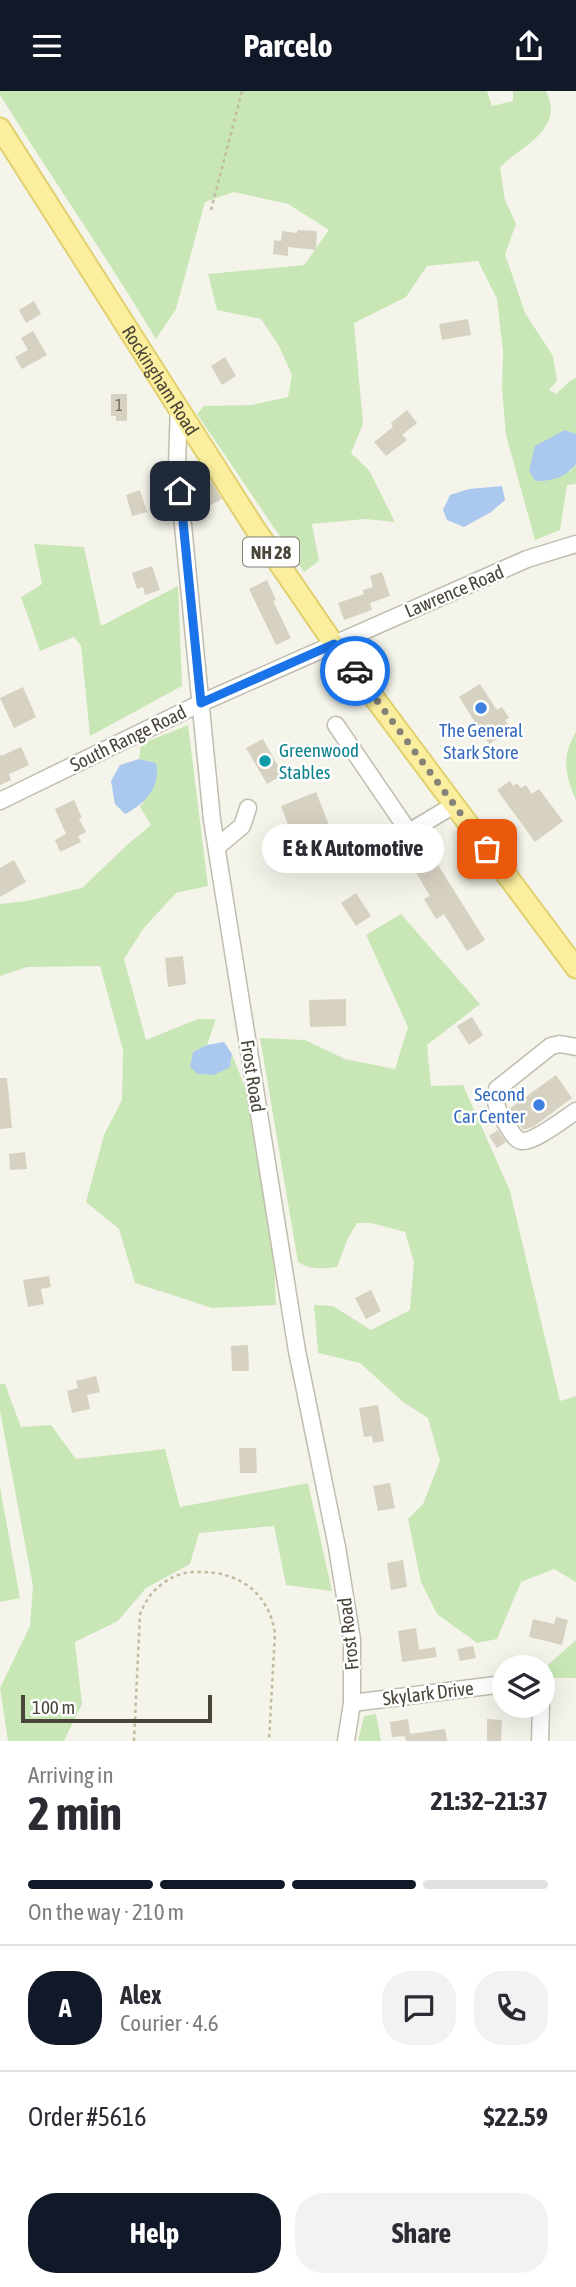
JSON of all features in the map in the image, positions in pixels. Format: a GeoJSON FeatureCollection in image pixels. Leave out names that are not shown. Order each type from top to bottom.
{"type":"FeatureCollection","features":[{"type":"Feature","properties":{"kind":"main road","name":"Rockingham Road"},"geometry":{"type":"LineString","coordinates":[[0,128],[254,527],[334,644],[576,968]]}},
{"type":"Feature","properties":{"kind":"street","name":"Frost Road"},"geometry":{"type":"LineString","coordinates":[[179,407],[177,464],[217,847],[297,1351],[339,1559],[352,1640],[352,1703],[346,1741]]}},
{"type":"Feature","properties":{"kind":"street","name":"Lawrence Road"},"geometry":{"type":"LineString","coordinates":[[334,644],[527,559],[576,544]]}},
{"type":"Feature","properties":{"kind":"street","name":"South Range Road"},"geometry":{"type":"LineString","coordinates":[[0,801],[201,703],[334,644]]}},
{"type":"Feature","properties":{"kind":"street"},"geometry":{"type":"LineString","coordinates":[[336,725],[409,832],[454,805]]}},
{"type":"Feature","properties":{"kind":"street"},"geometry":{"type":"LineString","coordinates":[[217,847],[242,826],[248,807]]}},
{"type":"Feature","properties":{"kind":"street"},"geometry":{"type":"LineString","coordinates":[[576,1048],[560,1044],[551,1046],[497,1089],[495,1101],[496,1110],[516,1138],[522,1141],[532,1139],[576,1111]]}},
{"type":"Feature","properties":{"kind":"street","name":"Skylark Drive"},"geometry":{"type":"LineString","coordinates":[[352,1703],[492,1686]]}},
{"type":"Feature","properties":{"kind":"street"},"geometry":{"type":"LineString","coordinates":[[540,1741],[541,1718]]}},
{"type":"Feature","properties":{"kind":"path"},"geometry":{"type":"LineString","coordinates":[[211,210],[242,91]]}},
{"type":"Feature","properties":{"kind":"path"},"geometry":{"type":"LineString","coordinates":[[134,1741],[140,1614],[148,1597],[170,1578],[182,1573],[211,1572],[231,1575],[246,1584],[259,1596],[273,1622],[275,1633],[269,1741]]}},
{"type":"Feature","properties":{"kind":"green space"},"geometry":{"type":"Polygon","coordinates":[[[0,91],[487,91],[492,106],[513,101],[513,91],[546,91],[551,108],[546,126],[532,142],[500,167],[505,200],[516,224],[505,254],[525,313],[553,356],[557,381],[549,390],[556,394],[576,378],[576,434],[565,430],[569,473],[576,464],[576,484],[567,485],[560,530],[535,540],[506,435],[502,388],[503,352],[497,299],[478,261],[427,266],[406,297],[354,323],[363,424],[351,453],[369,470],[395,522],[365,519],[312,524],[319,561],[304,572],[197,414],[204,406],[252,405],[288,397],[292,375],[279,346],[261,319],[217,310],[208,274],[304,265],[329,230],[288,204],[234,192],[205,202],[176,309],[156,339],[0,95],[0,91]]]}},
{"type":"Feature","properties":{"kind":"green space"},"geometry":{"type":"Polygon","coordinates":[[[34,544],[84,547],[101,626],[178,586],[182,686],[90,736],[81,646],[74,637],[40,651],[21,597],[42,584],[34,544]]]}},
{"type":"Feature","properties":{"kind":"green space"},"geometry":{"type":"Polygon","coordinates":[[[188,725],[208,886],[176,893],[143,929],[124,959],[146,1040],[198,1019],[216,1019],[207,1045],[193,1052],[230,1067],[232,1054],[253,1108],[274,1256],[276,1305],[212,1308],[135,1283],[119,1229],[86,1202],[104,1135],[122,1100],[123,1050],[100,966],[27,967],[0,976],[0,904],[27,901],[82,888],[151,825],[140,807],[155,784],[156,763],[139,759],[141,744],[188,725]]]}},
{"type":"Feature","properties":{"kind":"green space"},"geometry":{"type":"Polygon","coordinates":[[[576,732],[576,800],[566,766],[568,749],[576,732]]]}},
{"type":"Feature","properties":{"kind":"green space"},"geometry":{"type":"Polygon","coordinates":[[[401,914],[480,1004],[427,1045],[431,1086],[463,1085],[510,1191],[560,1401],[576,1396],[576,1582],[554,1569],[521,1582],[497,1639],[477,1643],[437,1614],[421,1582],[408,1519],[423,1504],[440,1461],[428,1418],[403,1402],[360,1363],[318,1353],[314,1305],[333,1306],[371,1330],[410,1310],[414,1262],[405,1232],[371,1223],[357,1223],[337,1267],[316,1268],[298,1262],[260,1038],[305,1040],[345,1059],[395,1069],[408,1027],[366,935],[401,914]]]}},
{"type":"Feature","properties":{"kind":"green space"},"geometry":{"type":"Polygon","coordinates":[[[0,1384],[5,1384],[21,1427],[51,1425],[76,1459],[165,1449],[180,1507],[308,1483],[332,1591],[286,1585],[274,1526],[199,1533],[190,1564],[146,1588],[118,1621],[75,1642],[82,1704],[64,1741],[8,1741],[0,1688],[30,1626],[33,1586],[0,1411],[0,1384]]]}},
{"type":"Feature","properties":{"kind":"green space"},"geometry":{"type":"Polygon","coordinates":[[[0,1487],[20,1598],[0,1602],[0,1487]]]}},
{"type":"Feature","properties":{"kind":"green space"},"geometry":{"type":"Polygon","coordinates":[[[576,1640],[576,1678],[555,1678],[555,1659],[576,1640]]]}},
{"type":"Feature","properties":{"kind":"green space"},"geometry":{"type":"Polygon","coordinates":[[[376,1714],[381,1741],[358,1741],[364,1716],[376,1714]]]}},
{"type":"Feature","properties":{"kind":"water"},"geometry":{"type":"Polygon","coordinates":[[[565,430],[576,434],[576,464],[558,478],[535,481],[529,470],[535,446],[565,430]]]}},
{"type":"Feature","properties":{"kind":"water"},"geometry":{"type":"Polygon","coordinates":[[[502,486],[505,500],[491,512],[464,527],[447,520],[443,510],[450,495],[469,489],[502,486]]]}},
{"type":"Feature","properties":{"kind":"water"},"geometry":{"type":"Polygon","coordinates":[[[139,759],[156,763],[154,787],[145,800],[125,814],[115,804],[111,781],[120,765],[139,759]]]}},
{"type":"Feature","properties":{"kind":"water"},"geometry":{"type":"Polygon","coordinates":[[[224,1042],[232,1054],[230,1067],[214,1075],[198,1074],[190,1067],[193,1052],[207,1045],[224,1042]]]}},
{"type":"Feature","properties":{"kind":"building"},"geometry":{"type":"Polygon","coordinates":[[[297,230],[317,231],[316,250],[288,247],[288,256],[273,254],[274,240],[281,241],[282,231],[297,233],[297,230]]]}},
{"type":"Feature","properties":{"kind":"building"},"geometry":{"type":"Polygon","coordinates":[[[34,301],[41,314],[26,323],[19,310],[34,301]]]}},
{"type":"Feature","properties":{"kind":"building"},"geometry":{"type":"Polygon","coordinates":[[[468,319],[471,335],[442,340],[439,324],[468,319]]]}},
{"type":"Feature","properties":{"kind":"building"},"geometry":{"type":"Polygon","coordinates":[[[33,331],[47,355],[22,369],[15,357],[28,350],[21,338],[33,331]]]}},
{"type":"Feature","properties":{"kind":"building"},"geometry":{"type":"Polygon","coordinates":[[[225,357],[236,376],[222,385],[211,366],[225,357]]]}},
{"type":"Feature","properties":{"kind":"building"},"geometry":{"type":"Polygon","coordinates":[[[111,394],[127,394],[127,421],[116,421],[116,416],[111,416],[111,394]]]}},
{"type":"Feature","properties":{"kind":"building"},"geometry":{"type":"Polygon","coordinates":[[[407,410],[417,423],[402,435],[407,440],[386,456],[374,442],[393,427],[391,423],[407,410]]]}},
{"type":"Feature","properties":{"kind":"building"},"geometry":{"type":"Polygon","coordinates":[[[204,471],[222,499],[209,506],[193,476],[204,471]]]}},
{"type":"Feature","properties":{"kind":"building"},"geometry":{"type":"Polygon","coordinates":[[[140,490],[147,512],[132,516],[126,495],[140,490]]]}},
{"type":"Feature","properties":{"kind":"building"},"geometry":{"type":"Polygon","coordinates":[[[253,547],[260,560],[250,566],[243,553],[253,547]]]}},
{"type":"Feature","properties":{"kind":"building"},"geometry":{"type":"Polygon","coordinates":[[[152,566],[160,590],[145,595],[143,587],[137,589],[132,573],[152,566]]]}},
{"type":"Feature","properties":{"kind":"building"},"geometry":{"type":"Polygon","coordinates":[[[382,572],[390,596],[370,603],[372,610],[344,620],[338,603],[364,594],[363,590],[373,587],[370,576],[382,572]]]}},
{"type":"Feature","properties":{"kind":"building"},"geometry":{"type":"Polygon","coordinates":[[[267,580],[276,600],[273,601],[291,638],[276,645],[249,589],[267,580]]]}},
{"type":"Feature","properties":{"kind":"building","name":"The General Stark Store"},"geometry":{"type":"Polygon","coordinates":[[[480,684],[497,710],[502,707],[509,718],[505,720],[512,730],[489,744],[459,697],[480,684]]]}},
{"type":"Feature","properties":{"kind":"building"},"geometry":{"type":"Polygon","coordinates":[[[23,687],[36,717],[14,728],[0,698],[23,687]]]}},
{"type":"Feature","properties":{"kind":"building","name":"Greenwood Stables"},"geometry":{"type":"Polygon","coordinates":[[[263,739],[283,775],[267,784],[246,748],[263,739]]]}},
{"type":"Feature","properties":{"kind":"building"},"geometry":{"type":"Polygon","coordinates":[[[21,747],[29,765],[9,774],[11,780],[0,785],[0,754],[1,756],[21,747]]]}},
{"type":"Feature","properties":{"kind":"building"},"geometry":{"type":"Polygon","coordinates":[[[510,781],[513,786],[517,783],[521,788],[526,785],[532,794],[539,789],[563,821],[535,842],[497,790],[510,781]]]}},
{"type":"Feature","properties":{"kind":"building"},"geometry":{"type":"Polygon","coordinates":[[[316,792],[340,853],[304,867],[281,806],[316,792]]]}},
{"type":"Feature","properties":{"kind":"building"},"geometry":{"type":"Polygon","coordinates":[[[74,800],[86,832],[78,836],[81,842],[60,852],[55,840],[66,834],[55,809],[74,800]]]}},
{"type":"Feature","properties":{"kind":"building"},"geometry":{"type":"Polygon","coordinates":[[[428,849],[485,940],[467,951],[444,914],[436,919],[424,899],[430,896],[409,861],[428,849]]]}},
{"type":"Feature","properties":{"kind":"building"},"geometry":{"type":"Polygon","coordinates":[[[14,860],[26,882],[0,897],[0,868],[14,860]]]}},
{"type":"Feature","properties":{"kind":"building"},"geometry":{"type":"Polygon","coordinates":[[[356,893],[371,916],[356,926],[341,903],[356,893]]]}},
{"type":"Feature","properties":{"kind":"building"},"geometry":{"type":"Polygon","coordinates":[[[183,956],[186,984],[168,987],[165,958],[183,956]]]}},
{"type":"Feature","properties":{"kind":"building"},"geometry":{"type":"Polygon","coordinates":[[[346,999],[346,1026],[310,1027],[309,1000],[346,999]]]}},
{"type":"Feature","properties":{"kind":"building"},"geometry":{"type":"Polygon","coordinates":[[[472,1017],[483,1035],[469,1045],[457,1026],[472,1017]]]}},
{"type":"Feature","properties":{"kind":"building","name":"Second Car Center"},"geometry":{"type":"Polygon","coordinates":[[[556,1075],[572,1098],[533,1127],[523,1130],[509,1109],[556,1075]]]}},
{"type":"Feature","properties":{"kind":"building"},"geometry":{"type":"Polygon","coordinates":[[[0,1078],[7,1078],[12,1128],[0,1129],[0,1078]]]}},
{"type":"Feature","properties":{"kind":"building"},"geometry":{"type":"Polygon","coordinates":[[[498,1130],[506,1142],[497,1148],[489,1136],[498,1130]]]}},
{"type":"Feature","properties":{"kind":"building"},"geometry":{"type":"Polygon","coordinates":[[[25,1152],[27,1169],[10,1170],[9,1154],[25,1152]]]}},
{"type":"Feature","properties":{"kind":"building"},"geometry":{"type":"Polygon","coordinates":[[[49,1276],[51,1287],[41,1289],[44,1304],[28,1307],[23,1280],[49,1276]]]}},
{"type":"Feature","properties":{"kind":"building"},"geometry":{"type":"Polygon","coordinates":[[[371,1290],[381,1311],[366,1319],[355,1298],[371,1290]]]}},
{"type":"Feature","properties":{"kind":"building"},"geometry":{"type":"Polygon","coordinates":[[[248,1345],[249,1371],[232,1371],[231,1346],[248,1345]]]}},
{"type":"Feature","properties":{"kind":"building"},"geometry":{"type":"Polygon","coordinates":[[[96,1376],[100,1392],[87,1395],[90,1409],[72,1413],[67,1391],[78,1388],[76,1381],[96,1376]]]}},
{"type":"Feature","properties":{"kind":"building"},"geometry":{"type":"Polygon","coordinates":[[[378,1405],[384,1441],[373,1443],[372,1436],[364,1437],[359,1408],[378,1405]]]}},
{"type":"Feature","properties":{"kind":"building"},"geometry":{"type":"Polygon","coordinates":[[[239,1448],[256,1448],[257,1473],[240,1473],[239,1448]]]}},
{"type":"Feature","properties":{"kind":"building"},"geometry":{"type":"Polygon","coordinates":[[[390,1483],[395,1508],[378,1511],[373,1486],[390,1483]]]}},
{"type":"Feature","properties":{"kind":"building"},"geometry":{"type":"Polygon","coordinates":[[[403,1560],[407,1587],[391,1590],[387,1563],[403,1560]]]}},
{"type":"Feature","properties":{"kind":"building"},"geometry":{"type":"Polygon","coordinates":[[[556,1617],[568,1620],[562,1645],[529,1637],[533,1619],[554,1624],[556,1617]]]}},
{"type":"Feature","properties":{"kind":"building"},"geometry":{"type":"Polygon","coordinates":[[[416,1628],[419,1650],[435,1647],[437,1657],[402,1662],[398,1631],[416,1628]]]}},
{"type":"Feature","properties":{"kind":"building"},"geometry":{"type":"Polygon","coordinates":[[[473,1646],[476,1658],[460,1661],[457,1649],[473,1646]]]}},
{"type":"Feature","properties":{"kind":"building"},"geometry":{"type":"Polygon","coordinates":[[[408,1719],[410,1734],[445,1729],[447,1741],[406,1741],[405,1736],[392,1737],[390,1722],[408,1719]]]}},
{"type":"Feature","properties":{"kind":"building"},"geometry":{"type":"Polygon","coordinates":[[[487,1719],[502,1720],[501,1741],[487,1741],[487,1719]]]}},
{"type":"Feature","properties":{"kind":"way so far"},"geometry":{"type":"LineString","coordinates":[[355,671],[487,849]]}},
{"type":"Feature","properties":{"kind":"place","name":"The General Stark Store"},"geometry":{"type":"Point","coordinates":[481,708]}},
{"type":"Feature","properties":{"kind":"place","name":"Greenwood Stables"},"geometry":{"type":"Point","coordinates":[265,761]}},
{"type":"Feature","properties":{"kind":"place","name":"E & K Automotive"},"geometry":{"type":"Point","coordinates":[487,849]}},
{"type":"Feature","properties":{"kind":"place","name":"Second Car Center"},"geometry":{"type":"Point","coordinates":[539,1105]}},
{"type":"Feature","properties":{"kind":"route"},"geometry":{"type":"LineString","coordinates":[[180,491],[201,703],[334,644],[355,671]]}}]}
